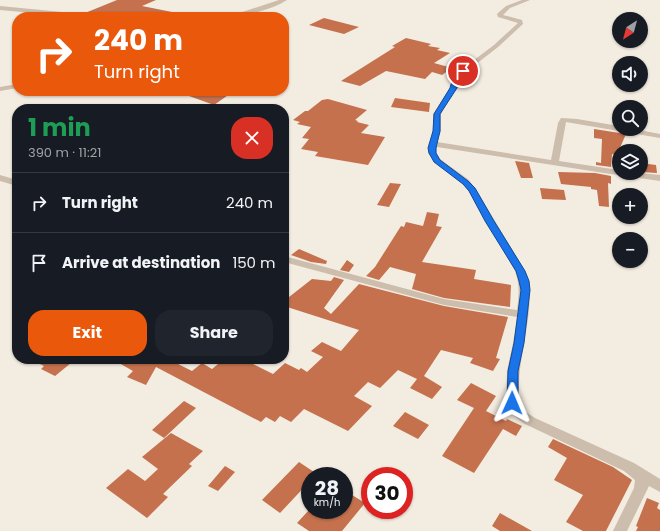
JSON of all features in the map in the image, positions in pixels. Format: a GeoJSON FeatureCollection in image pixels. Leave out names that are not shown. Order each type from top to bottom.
{"type":"FeatureCollection","features":[{"type":"Feature","properties":{"kind":"street"},"geometry":{"type":"LineString","coordinates":[[251,12],[284,0]]}},
{"type":"Feature","properties":{"kind":"street"},"geometry":{"type":"LineString","coordinates":[[527,0],[508,7],[500,14],[500,16],[520,21],[521,23],[493,49],[459,74],[453,88],[437,114],[437,131],[432,153],[437,161],[466,182],[472,190],[520,271],[526,290],[519,343],[513,371],[512,403],[518,413],[527,420],[590,448],[660,486]]}},
{"type":"Feature","properties":{"kind":"street"},"geometry":{"type":"LineString","coordinates":[[0,8],[41,12]]}},
{"type":"Feature","properties":{"kind":"street"},"geometry":{"type":"LineString","coordinates":[[0,88],[12,87]]}},
{"type":"Feature","properties":{"kind":"street"},"geometry":{"type":"LineString","coordinates":[[555,162],[562,123],[564,120],[577,120],[612,127]]}},
{"type":"Feature","properties":{"kind":"street"},"geometry":{"type":"LineString","coordinates":[[648,134],[660,136]]}},
{"type":"Feature","properties":{"kind":"street"},"geometry":{"type":"LineString","coordinates":[[433,144],[611,172],[660,178]]}},
{"type":"Feature","properties":{"kind":"street"},"geometry":{"type":"LineString","coordinates":[[0,178],[12,182]]}},
{"type":"Feature","properties":{"kind":"street"},"geometry":{"type":"LineString","coordinates":[[289,260],[356,280],[444,302],[522,314]]}},
{"type":"Feature","properties":{"kind":"street"},"geometry":{"type":"LineString","coordinates":[[620,531],[642,488],[643,482],[641,477],[636,472]]}},
{"type":"Feature","properties":{"kind":"building"},"geometry":{"type":"Polygon","coordinates":[[[117,0],[156,0],[142,6],[172,12],[87,12],[117,0]]]}},
{"type":"Feature","properties":{"kind":"building"},"geometry":{"type":"Polygon","coordinates":[[[324,18],[359,27],[344,34],[309,25],[324,18]]]}},
{"type":"Feature","properties":{"kind":"building"},"geometry":{"type":"Polygon","coordinates":[[[406,38],[431,44],[428,46],[440,48],[437,50],[450,53],[434,63],[452,68],[442,75],[432,72],[425,79],[386,71],[360,86],[341,81],[395,47],[392,46],[406,38]]]}},
{"type":"Feature","properties":{"kind":"building"},"geometry":{"type":"Polygon","coordinates":[[[189,96],[227,96],[215,104],[211,104],[189,96]]]}},
{"type":"Feature","properties":{"kind":"building"},"geometry":{"type":"Polygon","coordinates":[[[395,98],[430,103],[429,112],[391,107],[395,98]]]}},
{"type":"Feature","properties":{"kind":"building"},"geometry":{"type":"Polygon","coordinates":[[[328,99],[367,110],[355,120],[358,121],[357,122],[369,125],[361,133],[385,137],[368,165],[315,156],[318,152],[301,149],[309,139],[302,138],[311,127],[297,124],[300,122],[293,120],[322,100],[328,99]]]}},
{"type":"Feature","properties":{"kind":"building"},"geometry":{"type":"Polygon","coordinates":[[[594,129],[612,132],[612,136],[625,136],[622,144],[612,144],[611,167],[596,165],[596,162],[601,163],[602,139],[594,138],[594,129]]]}},
{"type":"Feature","properties":{"kind":"building"},"geometry":{"type":"Polygon","coordinates":[[[515,161],[529,163],[533,178],[521,178],[515,161]]]}},
{"type":"Feature","properties":{"kind":"building"},"geometry":{"type":"Polygon","coordinates":[[[648,164],[656,165],[657,173],[648,172],[648,164]]]}},
{"type":"Feature","properties":{"kind":"building"},"geometry":{"type":"Polygon","coordinates":[[[558,172],[595,173],[611,176],[611,184],[608,183],[609,207],[599,206],[597,190],[591,189],[591,187],[561,184],[558,172]]]}},
{"type":"Feature","properties":{"kind":"building"},"geometry":{"type":"Polygon","coordinates":[[[390,183],[401,184],[389,207],[377,205],[390,183]]]}},
{"type":"Feature","properties":{"kind":"building"},"geometry":{"type":"Polygon","coordinates":[[[540,188],[564,190],[566,200],[542,199],[540,188]]]}},
{"type":"Feature","properties":{"kind":"building"},"geometry":{"type":"Polygon","coordinates":[[[427,212],[439,214],[436,226],[442,227],[422,262],[476,270],[474,279],[511,285],[510,307],[444,298],[412,289],[416,274],[390,267],[379,280],[366,276],[375,267],[401,226],[404,227],[406,222],[423,226],[427,212]]]}},
{"type":"Feature","properties":{"kind":"building"},"geometry":{"type":"Polygon","coordinates":[[[299,249],[327,261],[326,264],[311,262],[291,255],[299,249]]]}},
{"type":"Feature","properties":{"kind":"building"},"geometry":{"type":"Polygon","coordinates":[[[347,260],[354,265],[349,272],[340,270],[347,260]]]}},
{"type":"Feature","properties":{"kind":"building"},"geometry":{"type":"Polygon","coordinates":[[[334,277],[344,280],[324,308],[331,314],[359,284],[444,306],[508,317],[496,358],[500,359],[493,371],[470,363],[473,358],[441,350],[424,376],[442,387],[432,399],[410,388],[417,379],[398,370],[380,388],[368,382],[354,396],[372,406],[348,431],[304,409],[291,422],[280,416],[275,422],[266,417],[261,422],[156,367],[146,385],[127,377],[133,371],[121,364],[178,364],[192,371],[201,364],[212,369],[218,364],[253,364],[273,374],[284,364],[287,364],[299,370],[301,368],[307,372],[323,357],[311,351],[322,342],[341,351],[359,330],[289,308],[289,297],[312,279],[331,281],[334,277]]]}},
{"type":"Feature","properties":{"kind":"building"},"geometry":{"type":"Polygon","coordinates":[[[40,364],[70,364],[55,376],[41,369],[44,366],[40,364]]]}},
{"type":"Feature","properties":{"kind":"building"},"geometry":{"type":"Polygon","coordinates":[[[471,383],[496,396],[486,411],[506,421],[507,419],[522,426],[516,436],[503,429],[474,473],[442,456],[474,408],[457,400],[471,383]]]}},
{"type":"Feature","properties":{"kind":"building"},"geometry":{"type":"Polygon","coordinates":[[[184,401],[196,408],[164,438],[152,430],[184,401]]]}},
{"type":"Feature","properties":{"kind":"building"},"geometry":{"type":"Polygon","coordinates":[[[405,412],[429,425],[418,439],[393,426],[405,412]]]}},
{"type":"Feature","properties":{"kind":"building"},"geometry":{"type":"Polygon","coordinates":[[[171,433],[203,451],[189,464],[192,466],[163,494],[168,497],[147,518],[106,488],[128,469],[145,481],[158,469],[142,457],[171,433]]]}},
{"type":"Feature","properties":{"kind":"building"},"geometry":{"type":"Polygon","coordinates":[[[553,439],[613,467],[632,480],[606,531],[583,531],[566,522],[583,495],[554,480],[567,458],[548,447],[553,439]]]}},
{"type":"Feature","properties":{"kind":"building"},"geometry":{"type":"Polygon","coordinates":[[[299,462],[306,467],[301,467],[301,491],[280,513],[262,500],[299,462]]]}},
{"type":"Feature","properties":{"kind":"building"},"geometry":{"type":"Polygon","coordinates":[[[225,466],[235,472],[218,491],[208,486],[225,466]]]}},
{"type":"Feature","properties":{"kind":"building"},"geometry":{"type":"Polygon","coordinates":[[[353,496],[361,501],[361,508],[353,518],[353,496]]]}},
{"type":"Feature","properties":{"kind":"building"},"geometry":{"type":"Polygon","coordinates":[[[647,498],[659,503],[657,508],[660,510],[660,531],[636,531],[638,527],[636,526],[647,498]]]}},
{"type":"Feature","properties":{"kind":"building"},"geometry":{"type":"Polygon","coordinates":[[[500,513],[532,531],[500,531],[492,526],[500,513]]]}},
{"type":"Feature","properties":{"kind":"building"},"geometry":{"type":"Polygon","coordinates":[[[301,519],[352,519],[342,531],[309,531],[297,523],[301,519]]]}},
{"type":"Feature","properties":{"kind":"route"},"geometry":{"type":"LineString","coordinates":[[463,71],[459,74],[453,88],[437,114],[437,131],[432,153],[437,161],[466,182],[478,198],[489,221],[520,271],[524,281],[526,290],[519,343],[513,371],[512,403]]}}]}
